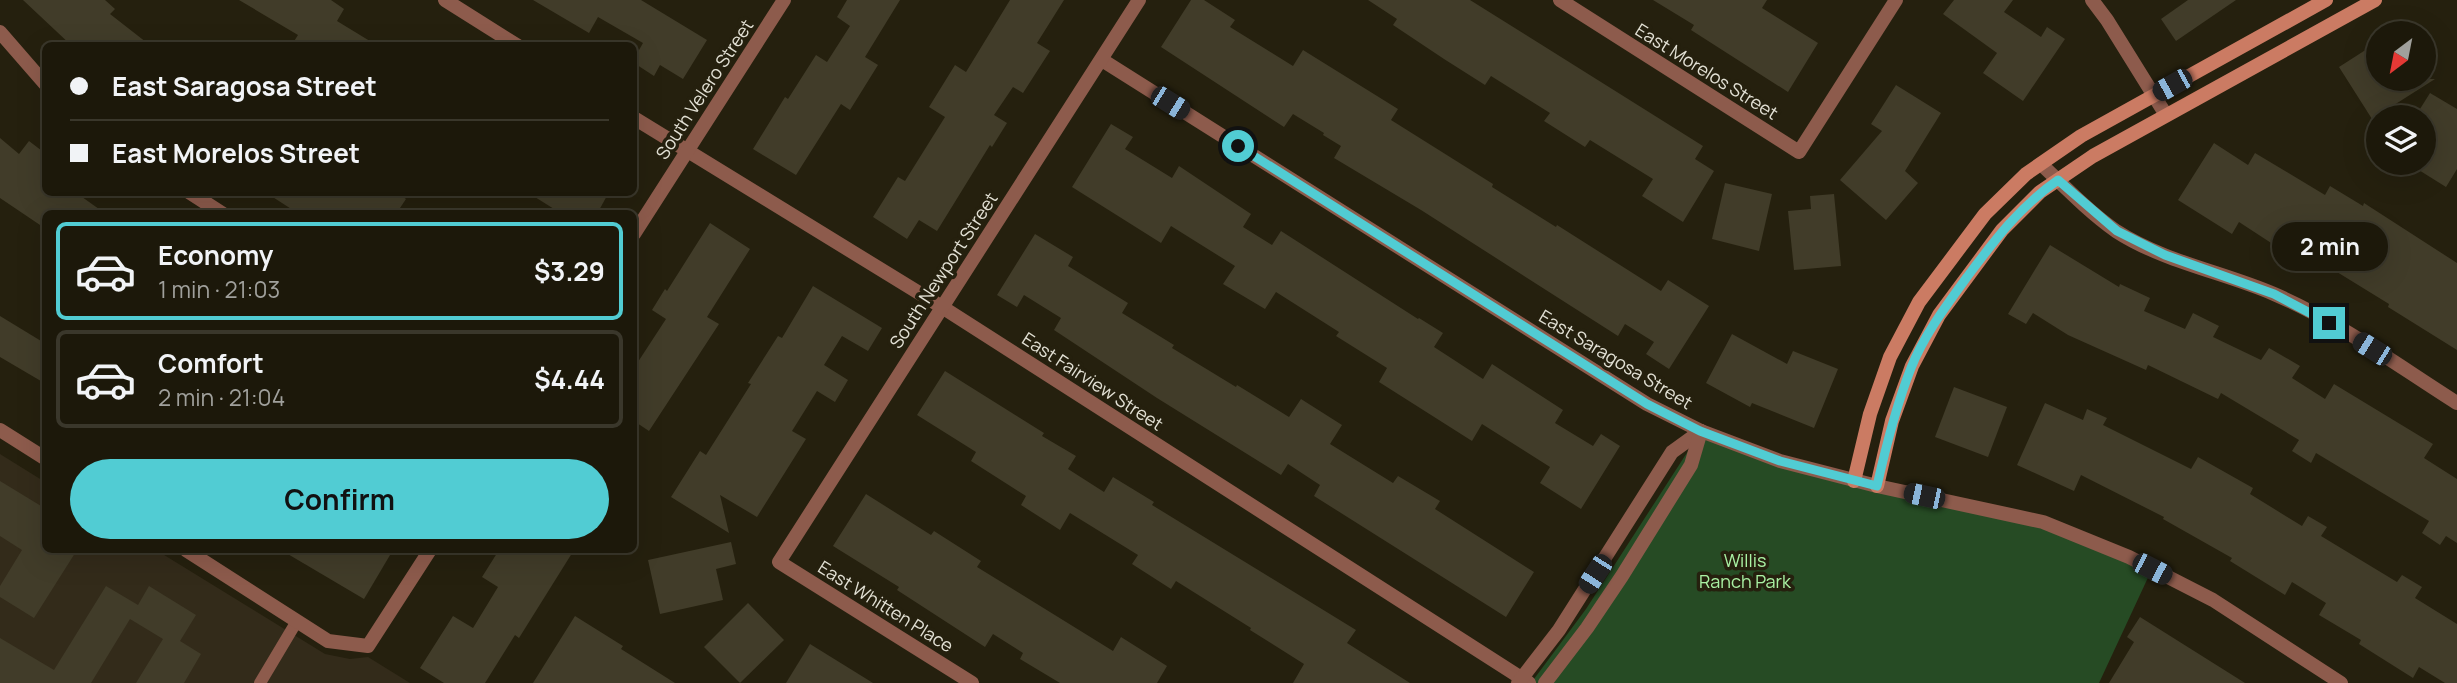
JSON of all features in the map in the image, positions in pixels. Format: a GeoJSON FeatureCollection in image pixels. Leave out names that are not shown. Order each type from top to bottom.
{"type":"FeatureCollection","features":[{"type":"Feature","properties":{"kind":"street"},"geometry":{"type":"LineString","coordinates":[[445,0],[512,42]]}},
{"type":"Feature","properties":{"kind":"street","name":"South Velero Street"},"geometry":{"type":"LineString","coordinates":[[637,229],[784,0]]}},
{"type":"Feature","properties":{"kind":"street","name":"South Newport Street"},"geometry":{"type":"LineString","coordinates":[[779,562],[1139,0]]}},
{"type":"Feature","properties":{"kind":"street","name":"East Morelos Street"},"geometry":{"type":"LineString","coordinates":[[1560,0],[1799,152],[1896,0]]}},
{"type":"Feature","properties":{"kind":"street"},"geometry":{"type":"LineString","coordinates":[[2092,0],[2166,115]]}},
{"type":"Feature","properties":{"kind":"street"},"geometry":{"type":"LineString","coordinates":[[1854,481],[1870,414],[1890,356],[1919,302],[1985,214],[2026,174],[2081,136],[2326,0]]}},
{"type":"Feature","properties":{"kind":"street"},"geometry":{"type":"LineString","coordinates":[[1877,486],[1892,421],[1912,366],[1939,315],[2002,230],[2040,192],[2094,156],[2375,0]]}},
{"type":"Feature","properties":{"kind":"street"},"geometry":{"type":"LineString","coordinates":[[0,33],[42,80]]}},
{"type":"Feature","properties":{"kind":"street","name":"East Saragosa Street"},"geometry":{"type":"LineString","coordinates":[[1102,60],[1647,404],[1700,431],[1780,461],[1854,481],[2043,522],[2129,557],[2213,600],[2341,683]]}},
{"type":"Feature","properties":{"kind":"street","name":"East Fairview Street"},"geometry":{"type":"LineString","coordinates":[[637,120],[942,307],[1522,682]]}},
{"type":"Feature","properties":{"kind":"street"},"geometry":{"type":"LineString","coordinates":[[2040,164],[2117,231],[2165,255],[2274,294],[2329,323],[2457,402]]}},
{"type":"Feature","properties":{"kind":"street"},"geometry":{"type":"LineString","coordinates":[[195,196],[217,210]]}},
{"type":"Feature","properties":{"kind":"street"},"geometry":{"type":"LineString","coordinates":[[0,430],[42,456]]}},
{"type":"Feature","properties":{"kind":"street"},"geometry":{"type":"LineString","coordinates":[[1522,682],[1566,619],[1672,452],[1700,431]]}},
{"type":"Feature","properties":{"kind":"street"},"geometry":{"type":"LineString","coordinates":[[1545,683],[1622,576],[1691,465],[1700,431]]}},
{"type":"Feature","properties":{"kind":"street"},"geometry":{"type":"LineString","coordinates":[[191,553],[328,641],[368,646],[428,553]]}},
{"type":"Feature","properties":{"kind":"street","name":"East Whitten Place"},"geometry":{"type":"LineString","coordinates":[[779,562],[972,683]]}},
{"type":"Feature","properties":{"kind":"lane"},"geometry":{"type":"LineString","coordinates":[[260,683],[297,621]]}},
{"type":"Feature","properties":{"kind":"shaded area"},"geometry":{"type":"Polygon","coordinates":[[[0,454],[42,480],[42,553],[161,553],[325,654],[350,659],[368,657],[410,683],[0,683],[0,454]]]}},
{"type":"Feature","properties":{"kind":"green space","name":"Willis Ranch Park"},"geometry":{"type":"Polygon","coordinates":[[[1701,431],[1780,461],[2043,522],[2152,569],[2099,683],[1531,683],[1586,609],[1701,431]]]}},
{"type":"Feature","properties":{"kind":"building"},"geometry":{"type":"Polygon","coordinates":[[[23,0],[105,0],[115,9],[110,14],[146,42],[68,42],[23,0]]]}},
{"type":"Feature","properties":{"kind":"building"},"geometry":{"type":"Polygon","coordinates":[[[239,0],[331,0],[344,9],[337,21],[371,42],[294,42],[298,35],[239,0]]]}},
{"type":"Feature","properties":{"kind":"building"},"geometry":{"type":"Polygon","coordinates":[[[533,0],[641,0],[707,40],[683,79],[660,65],[654,76],[637,65],[637,54],[643,43],[598,17],[589,33],[533,0]]]}},
{"type":"Feature","properties":{"kind":"building"},"geometry":{"type":"Polygon","coordinates":[[[847,0],[900,0],[865,57],[878,65],[850,110],[841,104],[796,175],[753,149],[785,97],[788,99],[816,55],[827,62],[850,26],[837,17],[847,0]]]}},
{"type":"Feature","properties":{"kind":"building"},"geometry":{"type":"Polygon","coordinates":[[[1010,0],[1064,0],[1037,43],[1050,51],[1023,93],[1013,87],[994,115],[1007,123],[992,147],[990,145],[937,231],[919,220],[907,239],[873,217],[898,177],[905,181],[945,117],[929,107],[955,65],[966,72],[1010,0]]]}},
{"type":"Feature","properties":{"kind":"building"},"geometry":{"type":"Polygon","coordinates":[[[1191,0],[1204,0],[1235,20],[1230,27],[1293,66],[1303,50],[1398,109],[1391,120],[1493,184],[1492,187],[1661,291],[1668,280],[1709,306],[1669,369],[1646,354],[1654,342],[1625,324],[1618,336],[1421,210],[1334,158],[1341,146],[1323,135],[1324,133],[1293,114],[1284,127],[1161,47],[1191,0]]]}},
{"type":"Feature","properties":{"kind":"building"},"geometry":{"type":"Polygon","coordinates":[[[1368,0],[1470,0],[1703,146],[1695,159],[1714,171],[1683,222],[1642,196],[1653,179],[1590,140],[1585,147],[1544,121],[1550,113],[1491,76],[1485,85],[1393,25],[1397,19],[1368,0]]]}},
{"type":"Feature","properties":{"kind":"building"},"geometry":{"type":"Polygon","coordinates":[[[1653,0],[1767,0],[1762,8],[1818,43],[1788,92],[1691,30],[1694,25],[1653,0]]]}},
{"type":"Feature","properties":{"kind":"building"},"geometry":{"type":"Polygon","coordinates":[[[1954,0],[2013,0],[2004,12],[2041,37],[2047,27],[2065,39],[2023,101],[1983,73],[1997,53],[1943,14],[1954,0]]]}},
{"type":"Feature","properties":{"kind":"building"},"geometry":{"type":"Polygon","coordinates":[[[2188,0],[2236,0],[2176,41],[2161,19],[2188,0]]]}},
{"type":"Feature","properties":{"kind":"building"},"geometry":{"type":"Polygon","coordinates":[[[2366,50],[2366,91],[2416,91],[2394,105],[2366,105],[2366,110],[2339,67],[2366,50]]]}},
{"type":"Feature","properties":{"kind":"building"},"geometry":{"type":"Polygon","coordinates":[[[1896,85],[1941,113],[1905,171],[1918,183],[1886,220],[1840,180],[1882,131],[1871,124],[1896,85]]]}},
{"type":"Feature","properties":{"kind":"building"},"geometry":{"type":"Polygon","coordinates":[[[2430,93],[2457,109],[2457,169],[2446,187],[2427,175],[2436,175],[2436,105],[2422,105],[2430,93]]]}},
{"type":"Feature","properties":{"kind":"building"},"geometry":{"type":"Polygon","coordinates":[[[1111,124],[1133,137],[1125,149],[1172,178],[1179,166],[1251,214],[1243,227],[1272,245],[1281,231],[1443,333],[1434,347],[1483,379],[1492,364],[1563,410],[1555,423],[1593,446],[1601,434],[1620,446],[1581,509],[1540,483],[1550,467],[1482,424],[1472,441],[1379,382],[1387,368],[1336,336],[1339,332],[1276,292],[1265,309],[1223,284],[1235,266],[1171,226],[1161,243],[1072,187],[1111,124]]]}},
{"type":"Feature","properties":{"kind":"building"},"geometry":{"type":"Polygon","coordinates":[[[0,138],[19,154],[29,141],[42,151],[42,196],[81,196],[100,210],[42,210],[42,226],[0,198],[0,138]]]}},
{"type":"Feature","properties":{"kind":"building"},"geometry":{"type":"Polygon","coordinates":[[[2214,143],[2248,165],[2255,153],[2325,195],[2330,186],[2363,206],[2364,203],[2457,263],[2457,350],[2311,256],[2305,265],[2239,222],[2232,234],[2178,200],[2214,143]]]}},
{"type":"Feature","properties":{"kind":"building"},"geometry":{"type":"Polygon","coordinates":[[[1725,183],[1772,194],[1759,251],[1712,239],[1725,183]]]}},
{"type":"Feature","properties":{"kind":"building"},"geometry":{"type":"Polygon","coordinates":[[[1834,194],[1841,266],[1794,270],[1788,211],[1811,209],[1810,196],[1834,194]]]}},
{"type":"Feature","properties":{"kind":"building"},"geometry":{"type":"Polygon","coordinates":[[[271,196],[402,196],[406,199],[399,210],[293,210],[271,196]]]}},
{"type":"Feature","properties":{"kind":"building"},"geometry":{"type":"Polygon","coordinates":[[[533,196],[607,196],[599,210],[556,210],[533,196]]]}},
{"type":"Feature","properties":{"kind":"building"},"geometry":{"type":"Polygon","coordinates":[[[710,223],[750,249],[707,317],[719,324],[649,431],[637,423],[637,363],[666,319],[652,310],[665,289],[667,291],[710,223]]]}},
{"type":"Feature","properties":{"kind":"building"},"geometry":{"type":"Polygon","coordinates":[[[1035,234],[1073,257],[1068,266],[1128,303],[1122,313],[1174,345],[1172,348],[1289,417],[1301,399],[1342,425],[1330,444],[1393,483],[1398,476],[1440,501],[1435,509],[1534,572],[1506,617],[1314,496],[1320,485],[1288,464],[1281,475],[1054,330],[1061,318],[1024,295],[1017,307],[997,295],[1035,234]]]}},
{"type":"Feature","properties":{"kind":"building"},"geometry":{"type":"Polygon","coordinates":[[[2050,245],[2119,287],[2120,284],[2150,298],[2144,311],[2185,329],[2193,313],[2219,326],[2213,337],[2261,360],[2269,348],[2300,366],[2292,378],[2325,399],[2334,384],[2433,444],[2424,458],[2457,479],[2457,543],[2446,536],[2440,545],[2422,533],[2429,521],[2316,453],[2311,463],[2292,451],[2299,440],[2221,393],[2218,399],[2148,365],[2146,370],[2068,335],[2033,313],[2026,324],[2008,314],[2050,245]]]}},
{"type":"Feature","properties":{"kind":"building"},"geometry":{"type":"Polygon","coordinates":[[[813,286],[882,328],[868,351],[842,336],[824,365],[848,380],[835,402],[817,391],[792,431],[806,439],[757,517],[720,495],[729,533],[671,497],[700,451],[706,455],[751,384],[748,383],[778,336],[782,338],[813,286]]]}},
{"type":"Feature","properties":{"kind":"building"},"geometry":{"type":"Polygon","coordinates":[[[0,316],[42,342],[42,382],[0,357],[0,316]]]}},
{"type":"Feature","properties":{"kind":"building"},"geometry":{"type":"Polygon","coordinates":[[[1732,334],[1787,364],[1793,351],[1838,369],[1814,428],[1752,403],[1750,407],[1706,383],[1732,334]]]}},
{"type":"Feature","properties":{"kind":"building"},"geometry":{"type":"Polygon","coordinates":[[[945,371],[1076,456],[1068,469],[1104,492],[1113,477],[1154,502],[1152,505],[1356,630],[1347,643],[1410,683],[1293,683],[1304,664],[1250,630],[1251,628],[1176,581],[1171,589],[1132,564],[1138,555],[1070,513],[1060,530],[1021,505],[1026,496],[971,461],[976,452],[917,415],[945,371]]]}},
{"type":"Feature","properties":{"kind":"building"},"geometry":{"type":"Polygon","coordinates":[[[1954,387],[2007,407],[1988,457],[1935,437],[1954,387]]]}},
{"type":"Feature","properties":{"kind":"building"},"geometry":{"type":"Polygon","coordinates":[[[2045,403],[2083,420],[2087,409],[2107,418],[2103,425],[2191,469],[2198,457],[2253,488],[2250,494],[2302,526],[2308,516],[2327,527],[2321,536],[2397,582],[2402,575],[2422,587],[2415,598],[2457,624],[2457,683],[2445,683],[2419,667],[2413,678],[2359,644],[2361,640],[2319,615],[2326,603],[2292,582],[2285,595],[2230,561],[2232,558],[2163,519],[2164,517],[2081,475],[2074,491],[2017,465],[2045,403]]]}},
{"type":"Feature","properties":{"kind":"building"},"geometry":{"type":"Polygon","coordinates":[[[0,481],[42,507],[42,553],[75,553],[34,618],[0,597],[0,586],[22,550],[0,536],[0,481]]]}},
{"type":"Feature","properties":{"kind":"building"},"geometry":{"type":"Polygon","coordinates":[[[866,494],[931,535],[934,531],[981,561],[977,567],[1113,651],[1121,637],[1167,666],[1157,683],[1060,683],[1020,659],[1023,653],[993,634],[985,647],[897,590],[899,587],[833,546],[866,494]]]}},
{"type":"Feature","properties":{"kind":"building"},"geometry":{"type":"Polygon","coordinates":[[[731,542],[736,564],[716,569],[723,600],[660,614],[648,560],[731,542]]]}},
{"type":"Feature","properties":{"kind":"building"},"geometry":{"type":"Polygon","coordinates":[[[286,553],[391,553],[364,599],[286,553]]]}},
{"type":"Feature","properties":{"kind":"building"},"geometry":{"type":"Polygon","coordinates":[[[497,553],[572,553],[519,638],[515,635],[485,683],[444,683],[420,668],[453,616],[473,628],[498,587],[482,577],[497,553]]]}},
{"type":"Feature","properties":{"kind":"building"},"geometry":{"type":"Polygon","coordinates":[[[106,586],[138,605],[149,586],[196,615],[180,641],[201,654],[184,683],[136,683],[163,639],[130,619],[91,683],[0,683],[0,638],[54,670],[106,586]]]}},
{"type":"Feature","properties":{"kind":"building"},"geometry":{"type":"Polygon","coordinates":[[[748,603],[784,640],[740,683],[704,647],[748,603]]]}},
{"type":"Feature","properties":{"kind":"building"},"geometry":{"type":"Polygon","coordinates":[[[575,616],[623,646],[621,649],[675,683],[533,683],[575,616]]]}},
{"type":"Feature","properties":{"kind":"building"},"geometry":{"type":"Polygon","coordinates":[[[2140,617],[2245,683],[2109,683],[2134,642],[2127,637],[2140,617]]]}},
{"type":"Feature","properties":{"kind":"building"},"geometry":{"type":"Polygon","coordinates":[[[810,644],[873,683],[786,683],[810,644]]]}},
{"type":"Feature","properties":{"kind":"route"},"geometry":{"type":"LineString","coordinates":[[1238,146],[1647,404],[1700,431],[1780,461],[1877,486],[1892,421],[1912,366],[1939,315],[2002,230],[2040,192],[2058,180],[2117,231],[2165,255],[2274,294],[2329,323]]}}]}
